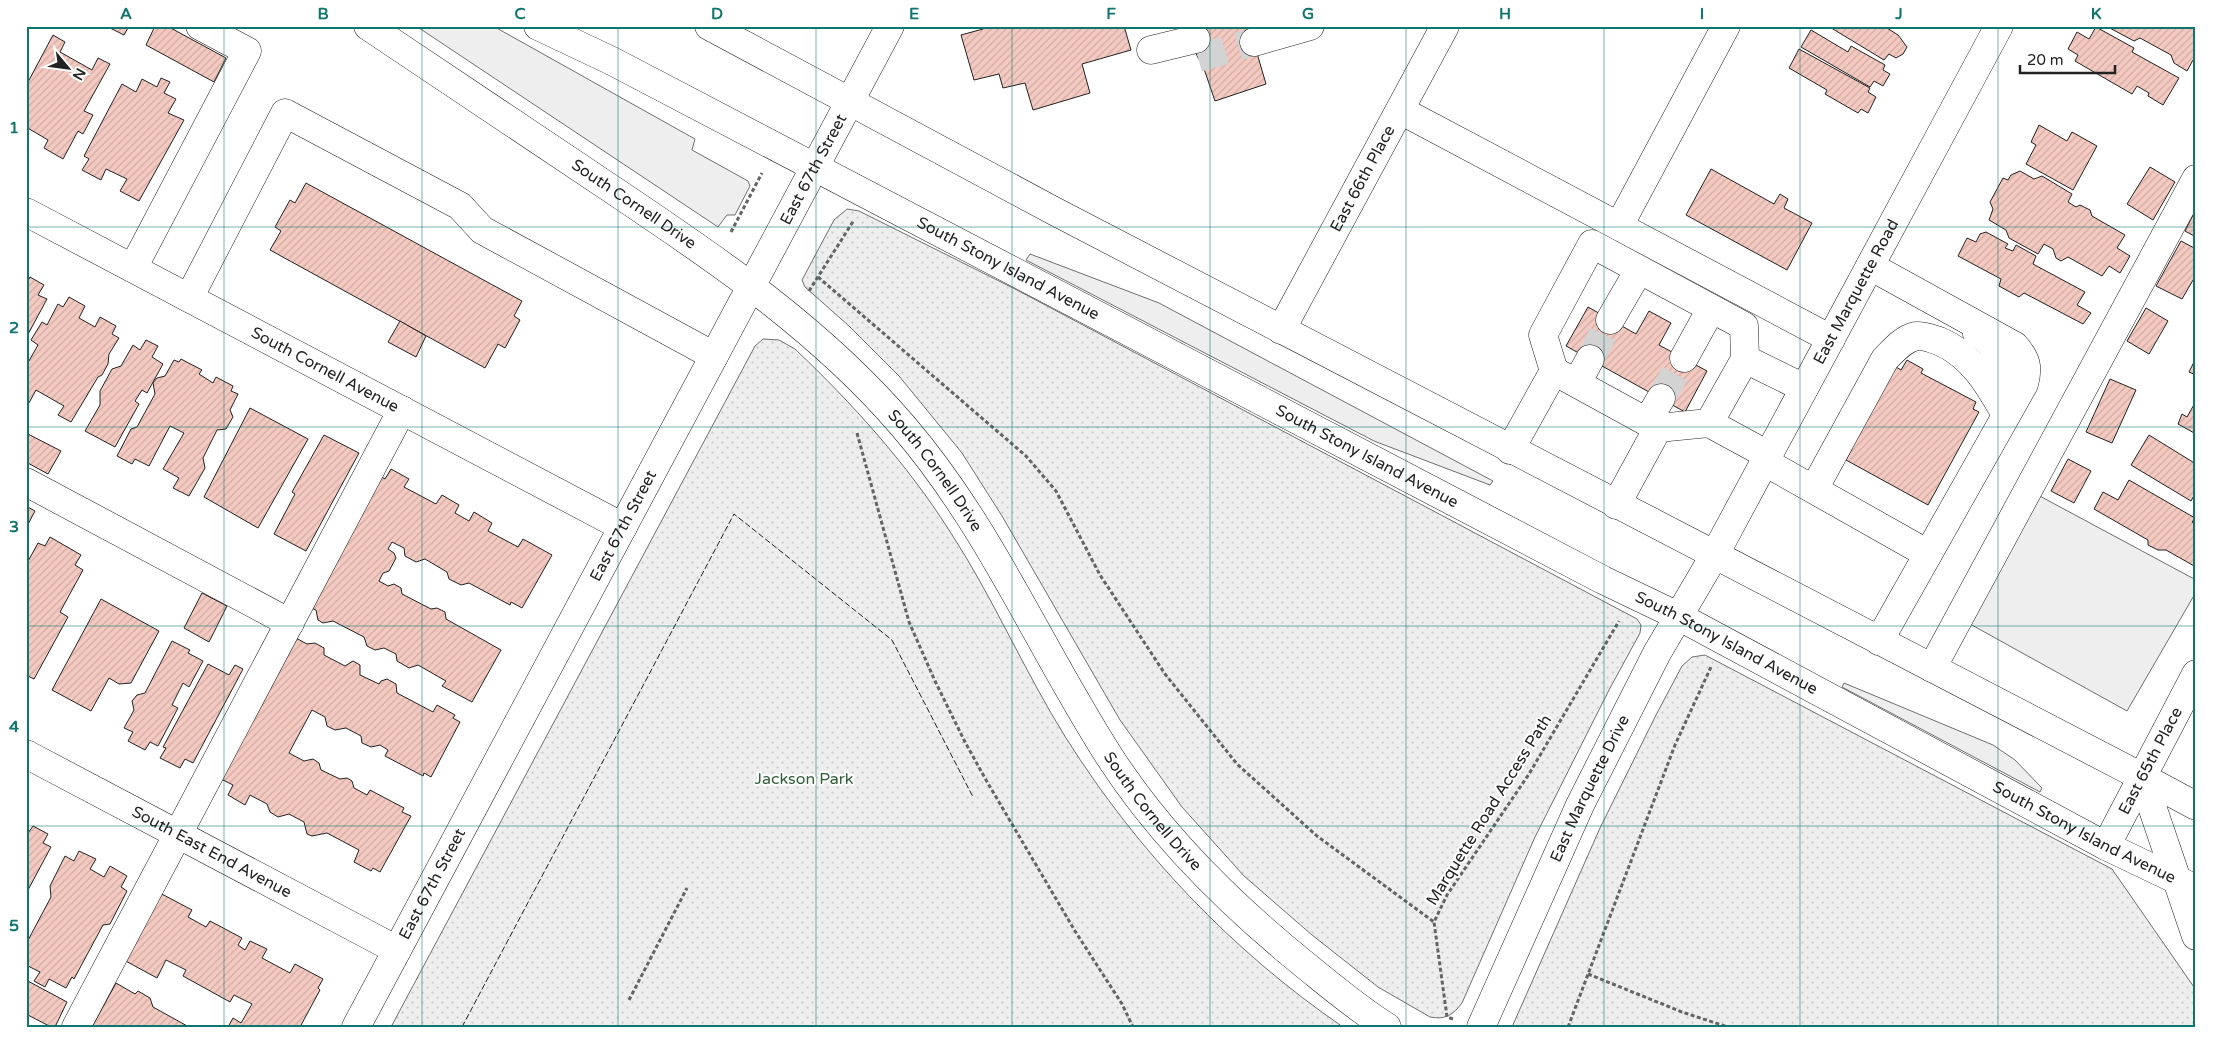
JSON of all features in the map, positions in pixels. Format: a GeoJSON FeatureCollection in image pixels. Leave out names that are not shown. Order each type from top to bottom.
{"type":"FeatureCollection","features":[{"type":"Feature","properties":{"kind":"main road"},"geometry":{"type":"LineString","coordinates":[[133,268],[247,50],[200,26]]}},
{"type":"Feature","properties":{"kind":"main road","name":"South Cornell Drive"},"geometry":{"type":"LineString","coordinates":[[368,26],[717,260],[793,318],[850,368],[932,460],[964,504],[1112,760],[1149,810],[1211,882],[1259,928],[1327,983],[1386,1027]]}},
{"type":"Feature","properties":{"kind":"main road","name":"South Stony Island Avenue"},"geometry":{"type":"LineString","coordinates":[[538,26],[612,61],[1603,580],[1678,616],[2106,846],[2187,884]]}},
{"type":"Feature","properties":{"kind":"main road"},"geometry":{"type":"LineString","coordinates":[[709,26],[1281,330],[2196,806]]}},
{"type":"Feature","properties":{"kind":"main road","name":"East 67th Street"},"geometry":{"type":"LineString","coordinates":[[356,1027],[890,26]]}},
{"type":"Feature","properties":{"kind":"main road"},"geometry":{"type":"LineString","coordinates":[[1254,42],[1310,26]]}},
{"type":"Feature","properties":{"kind":"main road","name":"East 66th Place"},"geometry":{"type":"LineString","coordinates":[[1281,330],[1445,26]]}},
{"type":"Feature","properties":{"kind":"main road"},"geometry":{"type":"LineString","coordinates":[[1619,226],[1726,26]]}},
{"type":"Feature","properties":{"kind":"main road","name":"East Marquette Road"},"geometry":{"type":"LineString","coordinates":[[1714,556],[1999,26]]}},
{"type":"Feature","properties":{"kind":"main road"},"geometry":{"type":"LineString","coordinates":[[1151,51],[1192,41]]}},
{"type":"Feature","properties":{"kind":"main road"},"geometry":{"type":"LineString","coordinates":[[1400,110],[1831,338]]}},
{"type":"Feature","properties":{"kind":"main road"},"geometry":{"type":"LineString","coordinates":[[189,298],[285,113],[460,206],[482,230],[714,356]]}},
{"type":"Feature","properties":{"kind":"main road"},"geometry":{"type":"LineString","coordinates":[[1932,668],[2196,178]]}},
{"type":"Feature","properties":{"kind":"main road","name":"South Cornell Avenue"},"geometry":{"type":"LineString","coordinates":[[26,212],[623,527]]}},
{"type":"Feature","properties":{"kind":"main road"},"geometry":{"type":"LineString","coordinates":[[1709,423],[1745,360],[1744,326],[1592,244],[1544,336],[1566,377],[1652,425],[1709,423],[1814,489],[1928,554]]}},
{"type":"Feature","properties":{"kind":"main road"},"geometry":{"type":"LineString","coordinates":[[1870,266],[2015,346],[2024,357],[2028,370],[2024,384],[2002,408],[1928,554],[1880,641]]}},
{"type":"Feature","properties":{"kind":"main road"},"geometry":{"type":"LineString","coordinates":[[1610,320],[1639,270]]}},
{"type":"Feature","properties":{"kind":"main road"},"geometry":{"type":"LineString","coordinates":[[1684,358],[1711,309]]}},
{"type":"Feature","properties":{"kind":"main road"},"geometry":{"type":"LineString","coordinates":[[1814,489],[1885,359],[1900,343],[1917,336],[1932,338],[1949,346],[1981,373],[2002,408]]}},
{"type":"Feature","properties":{"kind":"main road"},"geometry":{"type":"LineString","coordinates":[[1510,450],[1566,377],[1590,359]]}},
{"type":"Feature","properties":{"kind":"main road"},"geometry":{"type":"LineString","coordinates":[[1745,360],[1804,388]]}},
{"type":"Feature","properties":{"kind":"main road"},"geometry":{"type":"LineString","coordinates":[[1616,505],[1652,425],[1661,398]]}},
{"type":"Feature","properties":{"kind":"main road"},"geometry":{"type":"LineString","coordinates":[[76,1027],[402,410]]}},
{"type":"Feature","properties":{"kind":"main road"},"geometry":{"type":"LineString","coordinates":[[26,482],[290,623]]}},
{"type":"Feature","properties":{"kind":"main road","name":"East Marquette Drive"},"geometry":{"type":"LineString","coordinates":[[1481,1027],[1580,805],[1678,616],[1714,556]]}},
{"type":"Feature","properties":{"kind":"main road","name":"East 65th Place"},"geometry":{"type":"LineString","coordinates":[[2106,846],[2196,674]]}},
{"type":"Feature","properties":{"kind":"main road","name":"South East End Avenue"},"geometry":{"type":"LineString","coordinates":[[26,754],[397,950]]}},
{"type":"Feature","properties":{"kind":"main road"},"geometry":{"type":"LineString","coordinates":[[2142,777],[2187,884],[2196,936]]}},
{"type":"Feature","properties":{"kind":"path"},"geometry":{"type":"LineString","coordinates":[[731,232],[762,173]]}},
{"type":"Feature","properties":{"kind":"path"},"geometry":{"type":"LineString","coordinates":[[809,291],[856,218]]}},
{"type":"Feature","properties":{"kind":"path"},"geometry":{"type":"LineString","coordinates":[[818,277],[1026,456],[1056,491],[1100,575],[1165,674],[1237,764],[1317,836],[1434,922]]}},
{"type":"Feature","properties":{"kind":"path"},"geometry":{"type":"LineString","coordinates":[[857,433],[909,622],[935,681],[982,772],[1075,931],[1122,1004],[1133,1027]]}},
{"type":"Feature","properties":{"kind":"path","name":"Marquette Road Access Path"},"geometry":{"type":"LineString","coordinates":[[1447,1017],[1434,922],[1447,895],[1529,774],[1614,629]]}},
{"type":"Feature","properties":{"kind":"path"},"geometry":{"type":"LineString","coordinates":[[1568,1027],[1675,745],[1715,660]]}},
{"type":"Feature","properties":{"kind":"path"},"geometry":{"type":"LineString","coordinates":[[628,1000],[687,888]]}},
{"type":"Feature","properties":{"kind":"path"},"geometry":{"type":"LineString","coordinates":[[1588,974],[1682,1012],[1728,1027]]}},
{"type":"Feature","properties":{"kind":"green space"},"geometry":{"type":"Polygon","coordinates":[[[416,26],[493,26],[695,139],[692,150],[748,181],[750,186],[735,215],[727,215],[718,227],[416,26]]]}},
{"type":"Feature","properties":{"kind":"green space"},"geometry":{"type":"Polygon","coordinates":[[[847,209],[859,211],[1017,290],[1637,619],[1641,625],[1640,633],[1535,837],[1462,1003],[1455,1011],[1448,1016],[1440,1018],[1430,1017],[1378,987],[1312,935],[1244,876],[1182,807],[1120,720],[1002,516],[962,453],[899,376],[849,326],[805,287],[802,280],[834,220],[847,209]]]}},
{"type":"Feature","properties":{"kind":"green space"},"geometry":{"type":"Polygon","coordinates":[[[1030,254],[1159,303],[1493,481],[1490,485],[1374,441],[1026,260],[1030,254]]]}},
{"type":"Feature","properties":{"kind":"green space","name":"Jackson Park"},"geometry":{"type":"Polygon","coordinates":[[[763,339],[779,340],[795,349],[878,435],[915,481],[965,555],[1036,687],[1066,738],[1124,821],[1156,860],[1190,897],[1263,966],[1343,1027],[391,1027],[755,346],[763,339]]]}},
{"type":"Feature","properties":{"kind":"green space"},"geometry":{"type":"Polygon","coordinates":[[[2036,494],[2196,580],[2196,592],[2127,711],[1970,624],[2036,494]]]}},
{"type":"Feature","properties":{"kind":"green space"},"geometry":{"type":"Polygon","coordinates":[[[1705,655],[2112,869],[2196,990],[2196,1027],[1512,1027],[1600,828],[1656,715],[1682,666],[1692,657],[1705,655]]]}},
{"type":"Feature","properties":{"kind":"green space"},"geometry":{"type":"Polygon","coordinates":[[[1844,683],[1993,745],[2015,760],[2042,788],[2040,792],[1842,687],[1844,683]]]}},
{"type":"Feature","properties":{"kind":"building"},"geometry":{"type":"Polygon","coordinates":[[[106,26],[129,26],[124,35],[106,26]]]}},
{"type":"Feature","properties":{"kind":"building"},"geometry":{"type":"Polygon","coordinates":[[[155,26],[167,26],[226,58],[214,82],[146,45],[155,26]]]}},
{"type":"Feature","properties":{"kind":"building"},"geometry":{"type":"Polygon","coordinates":[[[983,26],[1124,26],[1131,50],[1082,64],[1090,93],[1033,110],[1025,83],[1003,88],[999,74],[974,80],[961,35],[983,29],[983,26]]]}},
{"type":"Feature","properties":{"kind":"building"},"geometry":{"type":"Polygon","coordinates":[[[1193,26],[1249,26],[1266,84],[1215,101],[1202,63],[1196,53],[1199,48],[1193,26]]]}},
{"type":"Feature","properties":{"kind":"building"},"geometry":{"type":"Polygon","coordinates":[[[1828,26],[1884,26],[1898,35],[1907,47],[1903,54],[1896,58],[1889,54],[1884,60],[1828,26]]]}},
{"type":"Feature","properties":{"kind":"building"},"geometry":{"type":"Polygon","coordinates":[[[2106,26],[2196,26],[2196,61],[2193,60],[2187,71],[2174,63],[2171,55],[2140,38],[2134,41],[2106,26]]]}},
{"type":"Feature","properties":{"kind":"building"},"geometry":{"type":"Polygon","coordinates":[[[2096,27],[2134,48],[2132,52],[2179,78],[2163,105],[2148,96],[2149,93],[2137,86],[2132,94],[2075,61],[2078,55],[2068,49],[2077,32],[2089,39],[2096,27]]]}},
{"type":"Feature","properties":{"kind":"building"},"geometry":{"type":"Polygon","coordinates":[[[1811,30],[1848,52],[1851,46],[1885,65],[1883,70],[1890,74],[1883,86],[1874,81],[1870,87],[1801,47],[1811,30]]]}},
{"type":"Feature","properties":{"kind":"building"},"geometry":{"type":"Polygon","coordinates":[[[53,35],[65,42],[60,52],[92,70],[98,58],[110,64],[84,111],[93,115],[83,134],[78,131],[63,159],[44,148],[48,140],[26,127],[26,81],[28,82],[53,35]]]}},
{"type":"Feature","properties":{"kind":"building"},"geometry":{"type":"Polygon","coordinates":[[[1799,49],[1870,88],[1868,92],[1876,97],[1868,113],[1861,109],[1858,113],[1825,94],[1827,90],[1789,68],[1799,49]]]}},
{"type":"Feature","properties":{"kind":"building"},"geometry":{"type":"Polygon","coordinates":[[[161,78],[170,82],[164,93],[176,99],[168,113],[184,120],[139,201],[120,191],[127,179],[106,169],[101,180],[82,170],[89,159],[84,156],[122,84],[136,92],[142,79],[157,87],[161,78]]]}},
{"type":"Feature","properties":{"kind":"building"},"geometry":{"type":"Polygon","coordinates":[[[2039,125],[2067,141],[2072,132],[2097,146],[2073,190],[2026,164],[2036,145],[2031,142],[2039,125]]]}},
{"type":"Feature","properties":{"kind":"building"},"geometry":{"type":"Polygon","coordinates":[[[2150,167],[2175,182],[2153,220],[2127,204],[2150,167]]]}},
{"type":"Feature","properties":{"kind":"building"},"geometry":{"type":"Polygon","coordinates":[[[1711,169],[1774,204],[1780,194],[1788,199],[1784,208],[1812,223],[1787,270],[1686,215],[1711,169]]]}},
{"type":"Feature","properties":{"kind":"building"},"geometry":{"type":"Polygon","coordinates":[[[2020,171],[2034,179],[2042,176],[2072,194],[2068,202],[2076,207],[2080,205],[2090,210],[2092,216],[2125,235],[2117,248],[2130,256],[2120,273],[2109,266],[2102,276],[2068,257],[2061,261],[2056,258],[2053,249],[2044,244],[2038,254],[2009,238],[2006,230],[1989,220],[1993,209],[1990,202],[2003,178],[2008,180],[2011,175],[2020,171]]]}},
{"type":"Feature","properties":{"kind":"building"},"geometry":{"type":"Polygon","coordinates":[[[306,183],[522,301],[514,316],[520,320],[505,348],[498,344],[485,368],[270,250],[281,231],[275,227],[290,200],[295,203],[306,183]]]}},
{"type":"Feature","properties":{"kind":"building"},"geometry":{"type":"Polygon","coordinates":[[[2196,209],[2196,237],[2185,231],[2196,209]]]}},
{"type":"Feature","properties":{"kind":"building"},"geometry":{"type":"Polygon","coordinates":[[[1986,232],[2008,244],[2005,248],[2013,251],[2016,245],[2036,256],[2033,264],[2085,292],[2077,305],[2091,313],[2083,324],[2024,293],[2019,297],[1999,286],[2001,279],[1958,256],[1967,238],[1976,242],[1980,234],[1986,232]]]}},
{"type":"Feature","properties":{"kind":"building"},"geometry":{"type":"Polygon","coordinates":[[[2181,241],[2196,249],[2196,275],[2182,299],[2156,286],[2181,241]]]}},
{"type":"Feature","properties":{"kind":"building"},"geometry":{"type":"Polygon","coordinates":[[[30,277],[44,285],[38,295],[47,299],[26,338],[26,284],[30,277]]]}},
{"type":"Feature","properties":{"kind":"building"},"geometry":{"type":"Polygon","coordinates":[[[69,297],[85,306],[79,318],[95,327],[100,317],[116,326],[112,334],[119,338],[109,354],[108,364],[102,375],[98,377],[71,422],[58,415],[64,406],[36,390],[29,403],[26,401],[26,366],[38,345],[31,340],[42,322],[47,325],[58,304],[63,307],[69,297]]]}},
{"type":"Feature","properties":{"kind":"building"},"geometry":{"type":"Polygon","coordinates":[[[1588,307],[1636,334],[1649,311],[1671,323],[1659,345],[1707,371],[1685,412],[1566,346],[1588,307]]]}},
{"type":"Feature","properties":{"kind":"building"},"geometry":{"type":"Polygon","coordinates":[[[2146,308],[2168,321],[2149,354],[2127,341],[2146,308]]]}},
{"type":"Feature","properties":{"kind":"building"},"geometry":{"type":"Polygon","coordinates":[[[400,321],[426,336],[416,357],[388,342],[400,321]]]}},
{"type":"Feature","properties":{"kind":"building"},"geometry":{"type":"Polygon","coordinates":[[[146,340],[158,346],[152,357],[163,364],[147,393],[142,390],[135,401],[139,404],[115,447],[85,431],[100,405],[100,391],[112,369],[121,366],[133,345],[140,350],[146,340]]]}},
{"type":"Feature","properties":{"kind":"building"},"geometry":{"type":"Polygon","coordinates":[[[2196,358],[2196,375],[2189,372],[2196,358]]]}},
{"type":"Feature","properties":{"kind":"building"},"geometry":{"type":"Polygon","coordinates":[[[181,359],[202,370],[199,374],[213,383],[216,377],[233,386],[231,391],[238,394],[230,410],[233,417],[226,429],[217,430],[203,458],[205,468],[189,496],[173,488],[179,478],[163,469],[184,433],[170,426],[149,466],[135,459],[132,464],[117,456],[131,429],[137,427],[155,394],[153,383],[157,378],[165,376],[174,360],[179,362],[181,359]]]}},
{"type":"Feature","properties":{"kind":"building"},"geometry":{"type":"Polygon","coordinates":[[[1907,360],[1923,369],[1921,373],[1976,402],[1973,409],[1979,412],[1928,505],[1846,460],[1852,449],[1844,444],[1896,367],[1901,370],[1907,360]]]}},
{"type":"Feature","properties":{"kind":"building"},"geometry":{"type":"Polygon","coordinates":[[[2110,379],[2136,390],[2112,443],[2086,432],[2110,379]]]}},
{"type":"Feature","properties":{"kind":"building"},"geometry":{"type":"Polygon","coordinates":[[[2196,401],[2196,434],[2178,424],[2182,414],[2187,417],[2196,401]]]}},
{"type":"Feature","properties":{"kind":"building"},"geometry":{"type":"Polygon","coordinates":[[[250,408],[308,439],[258,528],[204,497],[250,408]]]}},
{"type":"Feature","properties":{"kind":"building"},"geometry":{"type":"Polygon","coordinates":[[[26,433],[61,451],[48,474],[26,462],[26,433]]]}},
{"type":"Feature","properties":{"kind":"building"},"geometry":{"type":"Polygon","coordinates":[[[324,435],[359,453],[306,551],[274,534],[295,494],[292,492],[324,435]]]}},
{"type":"Feature","properties":{"kind":"building"},"geometry":{"type":"Polygon","coordinates":[[[2149,435],[2196,464],[2196,492],[2191,501],[2131,465],[2149,435]]]}},
{"type":"Feature","properties":{"kind":"building"},"geometry":{"type":"Polygon","coordinates":[[[2068,459],[2091,471],[2074,503],[2051,491],[2068,459]]]}},
{"type":"Feature","properties":{"kind":"building"},"geometry":{"type":"Polygon","coordinates":[[[391,469],[409,479],[404,487],[436,504],[442,495],[459,505],[455,513],[469,521],[474,512],[492,523],[488,531],[518,547],[523,539],[552,555],[522,608],[511,602],[510,605],[469,583],[461,585],[449,579],[447,572],[425,559],[416,562],[405,556],[404,548],[392,542],[388,549],[394,553],[396,558],[389,571],[383,573],[379,581],[388,586],[394,584],[401,588],[402,594],[431,609],[437,608],[445,612],[446,619],[501,650],[472,702],[442,686],[446,681],[418,665],[409,668],[397,661],[396,654],[384,648],[375,650],[367,646],[364,637],[333,621],[323,623],[318,620],[316,610],[309,607],[380,476],[385,479],[391,469]]]}},
{"type":"Feature","properties":{"kind":"building"},"geometry":{"type":"Polygon","coordinates":[[[2129,480],[2195,518],[2192,522],[2196,524],[2196,567],[2166,550],[2158,550],[2148,545],[2148,540],[2094,509],[2103,492],[2118,500],[2129,480]]]}},
{"type":"Feature","properties":{"kind":"building"},"geometry":{"type":"Polygon","coordinates":[[[26,506],[35,511],[26,528],[26,506]]]}},
{"type":"Feature","properties":{"kind":"building"},"geometry":{"type":"Polygon","coordinates":[[[50,537],[81,555],[75,565],[83,570],[60,612],[68,617],[34,679],[28,676],[26,680],[26,565],[38,543],[45,546],[50,537]]]}},
{"type":"Feature","properties":{"kind":"building"},"geometry":{"type":"Polygon","coordinates":[[[202,593],[227,606],[209,642],[184,628],[202,593]]]}},
{"type":"Feature","properties":{"kind":"building"},"geometry":{"type":"Polygon","coordinates":[[[101,599],[159,631],[131,683],[119,684],[109,678],[91,711],[52,690],[101,599]]]}},
{"type":"Feature","properties":{"kind":"building"},"geometry":{"type":"Polygon","coordinates":[[[294,637],[307,644],[315,643],[324,648],[324,655],[345,666],[353,661],[360,665],[360,675],[379,684],[387,679],[396,684],[397,693],[433,712],[437,705],[455,715],[453,718],[460,722],[431,777],[424,773],[423,776],[385,756],[388,750],[380,745],[371,747],[362,743],[361,736],[346,728],[335,730],[327,726],[325,717],[312,710],[289,753],[304,761],[313,759],[319,763],[321,770],[340,779],[347,778],[352,781],[354,788],[367,795],[370,790],[404,808],[402,812],[411,816],[380,872],[373,868],[371,871],[354,862],[359,850],[327,833],[312,836],[307,834],[304,822],[289,814],[278,817],[270,812],[267,804],[250,795],[245,805],[228,795],[233,785],[219,778],[294,637]]]}},
{"type":"Feature","properties":{"kind":"building"},"geometry":{"type":"Polygon","coordinates":[[[172,641],[190,650],[188,653],[203,661],[189,687],[183,683],[172,705],[178,708],[158,746],[150,742],[145,750],[128,741],[133,732],[124,728],[134,710],[132,701],[137,695],[145,693],[172,641]]]}},
{"type":"Feature","properties":{"kind":"building"},"geometry":{"type":"Polygon","coordinates":[[[208,664],[229,675],[235,665],[243,669],[193,763],[185,759],[180,768],[160,758],[166,748],[163,747],[208,664]]]}},
{"type":"Feature","properties":{"kind":"building"},"geometry":{"type":"Polygon","coordinates":[[[33,826],[48,834],[43,843],[51,847],[28,890],[26,836],[33,826]]]}},
{"type":"Feature","properties":{"kind":"building"},"geometry":{"type":"Polygon","coordinates":[[[79,851],[96,859],[90,869],[104,877],[110,866],[127,876],[121,887],[127,891],[110,924],[103,925],[74,979],[72,977],[66,988],[49,979],[45,987],[34,981],[40,972],[26,965],[26,944],[51,897],[50,886],[65,856],[74,861],[79,851]]]}},
{"type":"Feature","properties":{"kind":"building"},"geometry":{"type":"Polygon","coordinates":[[[158,892],[192,910],[188,917],[206,927],[210,921],[242,938],[238,945],[245,950],[250,941],[267,949],[262,958],[290,973],[295,964],[323,979],[318,988],[320,990],[300,1027],[228,1027],[233,1018],[241,1023],[252,1004],[234,995],[230,1002],[183,976],[186,970],[166,960],[157,978],[122,959],[158,892]]]}},
{"type":"Feature","properties":{"kind":"building"},"geometry":{"type":"Polygon","coordinates":[[[26,980],[67,1002],[55,1027],[51,1027],[26,1014],[26,980]]]}},
{"type":"Feature","properties":{"kind":"building"},"geometry":{"type":"Polygon","coordinates":[[[116,983],[135,994],[138,991],[150,998],[153,1007],[189,1027],[92,1027],[116,983]]]}},
{"type":"Feature","properties":{"kind":"tunnel"},"geometry":{"type":"LineString","coordinates":[[1198,58],[1254,42]]}},
{"type":"Feature","properties":{"kind":"tunnel"},"geometry":{"type":"LineString","coordinates":[[1590,359],[1610,320]]}},
{"type":"Feature","properties":{"kind":"tunnel"},"geometry":{"type":"LineString","coordinates":[[1661,398],[1684,358]]}},
{"type":"Feature","properties":{"kind":"fence"},"geometry":{"type":"LineString","coordinates":[[462,1027],[734,514],[892,640],[973,797]]}}]}
